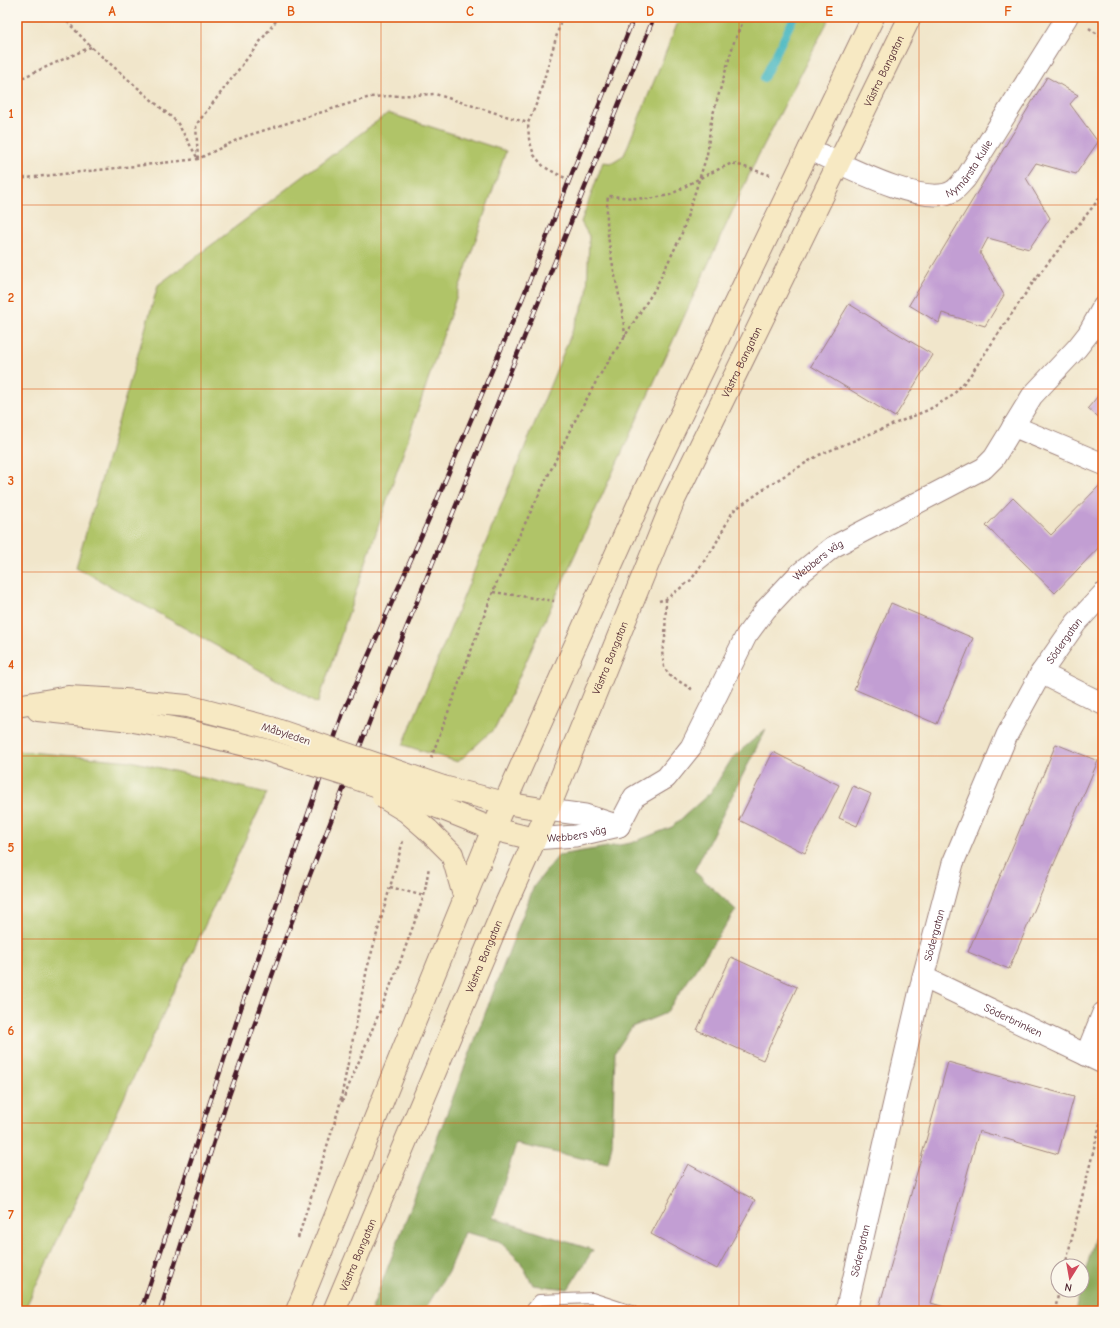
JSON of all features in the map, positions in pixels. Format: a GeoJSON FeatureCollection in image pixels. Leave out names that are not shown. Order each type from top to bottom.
{"type":"FeatureCollection","features":[{"type":"Feature","properties":{"kind":"street"},"geometry":{"type":"LineString","coordinates":[[298,1311],[493,829],[643,494],[873,17]]}},
{"type":"Feature","properties":{"kind":"street","name":"Västra Bangatan"},"geometry":{"type":"LineString","coordinates":[[334,1311],[534,839],[548,810],[673,502],[840,163],[910,17]]}},
{"type":"Feature","properties":{"kind":"street","name":"Nymärsta Kulle"},"geometry":{"type":"LineString","coordinates":[[809,149],[909,192],[930,196],[952,192],[966,178],[1067,17]]}},
{"type":"Feature","properties":{"kind":"street","name":"Webbers väg"},"geometry":{"type":"LineString","coordinates":[[534,839],[576,836],[619,826],[634,797],[666,778],[691,747],[746,636],[766,609],[798,575],[833,547],[984,468],[994,458],[1032,396],[1088,334],[1103,307]]}},
{"type":"Feature","properties":{"kind":"street"},"geometry":{"type":"LineString","coordinates":[[1013,426],[1103,464]]}},
{"type":"Feature","properties":{"kind":"street","name":"Södergatan"},"geometry":{"type":"LineString","coordinates":[[846,1311],[923,977],[953,863],[1007,735],[1041,673],[1076,622],[1103,594]]}},
{"type":"Feature","properties":{"kind":"street"},"geometry":{"type":"LineString","coordinates":[[1041,673],[1103,704]]}},
{"type":"Feature","properties":{"kind":"street","name":"Måbyleden"},"geometry":{"type":"LineString","coordinates":[[17,707],[68,697],[124,700],[186,706],[270,728],[443,787],[505,803],[548,810]]}},
{"type":"Feature","properties":{"kind":"street","name":"Måbyleden"},"geometry":{"type":"LineString","coordinates":[[17,707],[122,719],[184,730],[266,750],[352,777],[438,807],[493,829],[534,839]]}},
{"type":"Feature","properties":{"kind":"street"},"geometry":{"type":"LineString","coordinates":[[352,777],[406,811],[452,854],[465,899]]}},
{"type":"Feature","properties":{"kind":"street","name":"Webbers väg"},"geometry":{"type":"LineString","coordinates":[[548,810],[585,815],[619,826]]}},
{"type":"Feature","properties":{"kind":"street","name":"Söderbrinken"},"geometry":{"type":"LineString","coordinates":[[923,977],[1094,1059]]}},
{"type":"Feature","properties":{"kind":"street"},"geometry":{"type":"LineString","coordinates":[[1094,1059],[1103,1013]]}},
{"type":"Feature","properties":{"kind":"lane"},"geometry":{"type":"LineString","coordinates":[[530,1311],[539,1300],[592,1298],[632,1311]]}},
{"type":"Feature","properties":{"kind":"path"},"geometry":{"type":"LineString","coordinates":[[62,17],[91,47],[177,122],[198,158]]}},
{"type":"Feature","properties":{"kind":"path"},"geometry":{"type":"LineString","coordinates":[[198,158],[196,125],[279,17]]}},
{"type":"Feature","properties":{"kind":"path"},"geometry":{"type":"LineString","coordinates":[[562,17],[542,87],[528,123],[529,139],[534,155],[544,167],[565,178]]}},
{"type":"Feature","properties":{"kind":"path"},"geometry":{"type":"LineString","coordinates":[[436,746],[493,592],[570,430],[598,378],[656,289],[681,236],[707,155],[711,121],[734,42],[745,17]]}},
{"type":"Feature","properties":{"kind":"path"},"geometry":{"type":"LineString","coordinates":[[17,80],[91,47]]}},
{"type":"Feature","properties":{"kind":"path"},"geometry":{"type":"LineString","coordinates":[[17,179],[198,158],[243,137],[370,97],[435,94],[528,123]]}},
{"type":"Feature","properties":{"kind":"path"},"geometry":{"type":"LineString","coordinates":[[625,337],[624,316],[605,216],[608,196],[648,198],[670,195],[700,178],[732,163],[773,175]]}},
{"type":"Feature","properties":{"kind":"path"},"geometry":{"type":"LineString","coordinates":[[652,602],[666,599],[690,580],[714,547],[733,511],[774,482],[819,455],[928,410],[952,396],[969,377],[1036,278],[1103,194]]}},
{"type":"Feature","properties":{"kind":"path"},"geometry":{"type":"LineString","coordinates":[[493,592],[554,601]]}},
{"type":"Feature","properties":{"kind":"path"},"geometry":{"type":"LineString","coordinates":[[666,599],[665,640],[662,651],[664,667],[669,675],[690,689],[716,699]]}},
{"type":"Feature","properties":{"kind":"path"},"geometry":{"type":"LineString","coordinates":[[339,1108],[367,970],[403,840]]}},
{"type":"Feature","properties":{"kind":"path"},"geometry":{"type":"LineString","coordinates":[[296,1243],[339,1108],[399,965],[424,896],[429,868],[427,861]]}},
{"type":"Feature","properties":{"kind":"path"},"geometry":{"type":"LineString","coordinates":[[390,887],[424,896]]}},
{"type":"Feature","properties":{"kind":"path"},"geometry":{"type":"LineString","coordinates":[[1067,1258],[1103,1112]]}},
{"type":"Feature","properties":{"kind":"path"},"geometry":{"type":"LineString","coordinates":[[1054,1311],[1057,1298]]}},
{"type":"Feature","properties":{"kind":"green space"},"geometry":{"type":"Polygon","coordinates":[[[680,17],[830,17],[754,164],[496,727],[458,762],[403,745],[587,295],[589,236],[581,222],[603,162],[611,163],[624,155],[680,17]]]}},
{"type":"Feature","properties":{"kind":"green space"},"geometry":{"type":"Polygon","coordinates":[[[388,113],[506,151],[318,703],[76,567],[158,285],[388,113]]]}},
{"type":"Feature","properties":{"kind":"green space"},"geometry":{"type":"Polygon","coordinates":[[[766,729],[694,871],[736,910],[666,1013],[632,1027],[615,1052],[612,1144],[608,1164],[516,1144],[493,1218],[593,1250],[568,1289],[533,1285],[520,1261],[499,1241],[464,1232],[448,1272],[424,1311],[371,1311],[534,886],[559,855],[631,843],[672,827],[711,792],[733,757],[766,729]]]}},
{"type":"Feature","properties":{"kind":"green space"},"geometry":{"type":"Polygon","coordinates":[[[17,751],[131,761],[267,793],[24,1311],[17,1311],[17,751]]]}},
{"type":"Feature","properties":{"kind":"green space"},"geometry":{"type":"Polygon","coordinates":[[[1103,1206],[1103,1311],[1075,1311],[1078,1298],[1090,1298],[1089,1258],[1103,1206]]]}},
{"type":"Feature","properties":{"kind":"building"},"geometry":{"type":"Polygon","coordinates":[[[1047,77],[1078,95],[1070,104],[1098,142],[1076,174],[1036,163],[1026,178],[1050,218],[1029,249],[988,238],[980,253],[1004,295],[985,326],[942,313],[939,323],[909,305],[1047,77]]]}},
{"type":"Feature","properties":{"kind":"building"},"geometry":{"type":"Polygon","coordinates":[[[849,304],[933,355],[895,417],[811,366],[849,304]]]}},
{"type":"Feature","properties":{"kind":"building"},"geometry":{"type":"Polygon","coordinates":[[[1103,390],[1103,421],[1088,408],[1103,390]]]}},
{"type":"Feature","properties":{"kind":"building"},"geometry":{"type":"Polygon","coordinates":[[[1103,482],[1103,543],[1055,593],[986,526],[1013,498],[1051,535],[1103,482]]]}},
{"type":"Feature","properties":{"kind":"building"},"geometry":{"type":"Polygon","coordinates":[[[891,603],[973,638],[937,724],[854,689],[891,603]]]}},
{"type":"Feature","properties":{"kind":"building"},"geometry":{"type":"Polygon","coordinates":[[[1056,744],[1098,761],[1009,969],[968,952],[1056,744]]]}},
{"type":"Feature","properties":{"kind":"building"},"geometry":{"type":"Polygon","coordinates":[[[773,752],[839,785],[805,853],[739,820],[773,752]]]}},
{"type":"Feature","properties":{"kind":"building"},"geometry":{"type":"Polygon","coordinates":[[[853,786],[871,794],[857,826],[839,818],[853,786]]]}},
{"type":"Feature","properties":{"kind":"building"},"geometry":{"type":"Polygon","coordinates":[[[731,957],[797,987],[763,1060],[697,1030],[731,957]]]}},
{"type":"Feature","properties":{"kind":"building"},"geometry":{"type":"Polygon","coordinates":[[[948,1062],[1074,1097],[1058,1154],[979,1131],[931,1303],[958,1311],[878,1311],[948,1062]]]}},
{"type":"Feature","properties":{"kind":"building"},"geometry":{"type":"Polygon","coordinates":[[[688,1164],[755,1200],[717,1269],[651,1234],[688,1164]]]}},
{"type":"Feature","properties":{"kind":"waterway"},"geometry":{"type":"LineString","coordinates":[[764,78],[794,17]]}},
{"type":"Feature","properties":{"kind":"railway"},"geometry":{"type":"LineString","coordinates":[[141,1311],[246,993],[343,713],[431,514],[523,297],[634,17]]}},
{"type":"Feature","properties":{"kind":"railway"},"geometry":{"type":"LineString","coordinates":[[160,1311],[227,1101],[287,934],[393,661],[654,17]]}}]}
